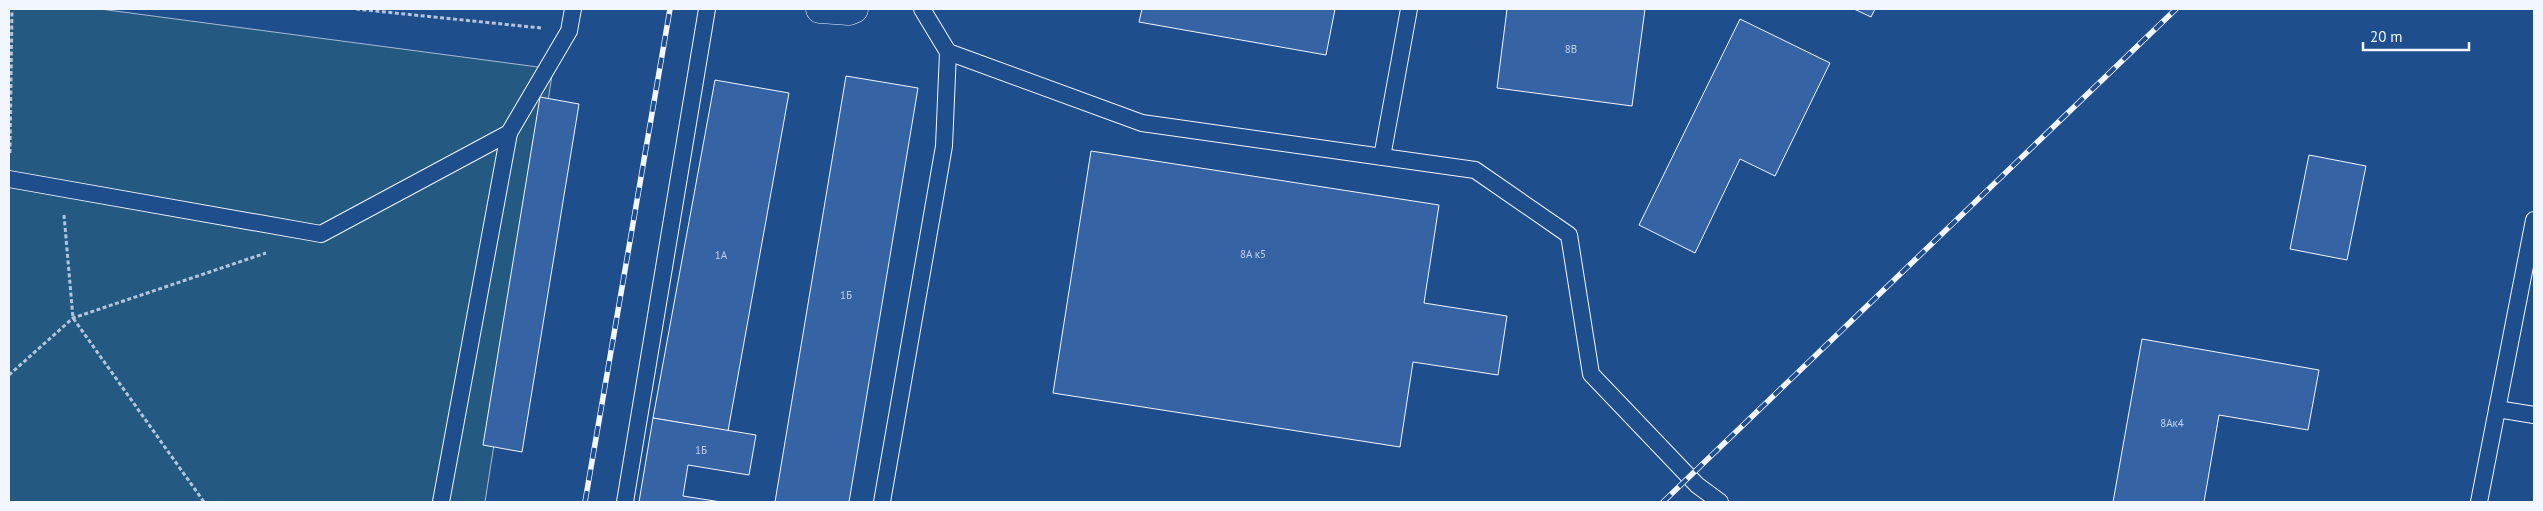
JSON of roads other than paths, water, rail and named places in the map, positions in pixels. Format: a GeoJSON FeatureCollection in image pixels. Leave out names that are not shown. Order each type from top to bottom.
{"type":"FeatureCollection","features":[{"type":"Feature","properties":{"kind":"street"},"geometry":{"type":"LineString","coordinates":[[820,9],[852,10]]}},
{"type":"Feature","properties":{"kind":"lane"},"geometry":{"type":"LineString","coordinates":[[441,502],[510,132],[569,30],[573,9]]}},
{"type":"Feature","properties":{"kind":"lane"},"geometry":{"type":"LineString","coordinates":[[625,502],[707,9]]}},
{"type":"Feature","properties":{"kind":"lane"},"geometry":{"type":"LineString","coordinates":[[882,502],[944,146],[948,52],[922,9]]}},
{"type":"Feature","properties":{"kind":"lane"},"geometry":{"type":"LineString","coordinates":[[1382,157],[1409,9]]}},
{"type":"Feature","properties":{"kind":"lane"},"geometry":{"type":"LineString","coordinates":[[948,52],[1142,123],[1475,170],[1569,236],[1591,374],[1697,485],[1720,502]]}},
{"type":"Feature","properties":{"kind":"lane"},"geometry":{"type":"LineString","coordinates":[[9,179],[321,234],[510,132]]}},
{"type":"Feature","properties":{"kind":"lane"},"geometry":{"type":"LineString","coordinates":[[2479,502],[2534,220]]}},
{"type":"Feature","properties":{"kind":"lane"},"geometry":{"type":"LineString","coordinates":[[2497,409],[2534,415]]}},
{"type":"Feature","properties":{"kind":"railway"},"geometry":{"type":"LineString","coordinates":[[585,502],[670,9]]}},
{"type":"Feature","properties":{"kind":"railway"},"geometry":{"type":"LineString","coordinates":[[1663,502],[2176,9]]}}]}
